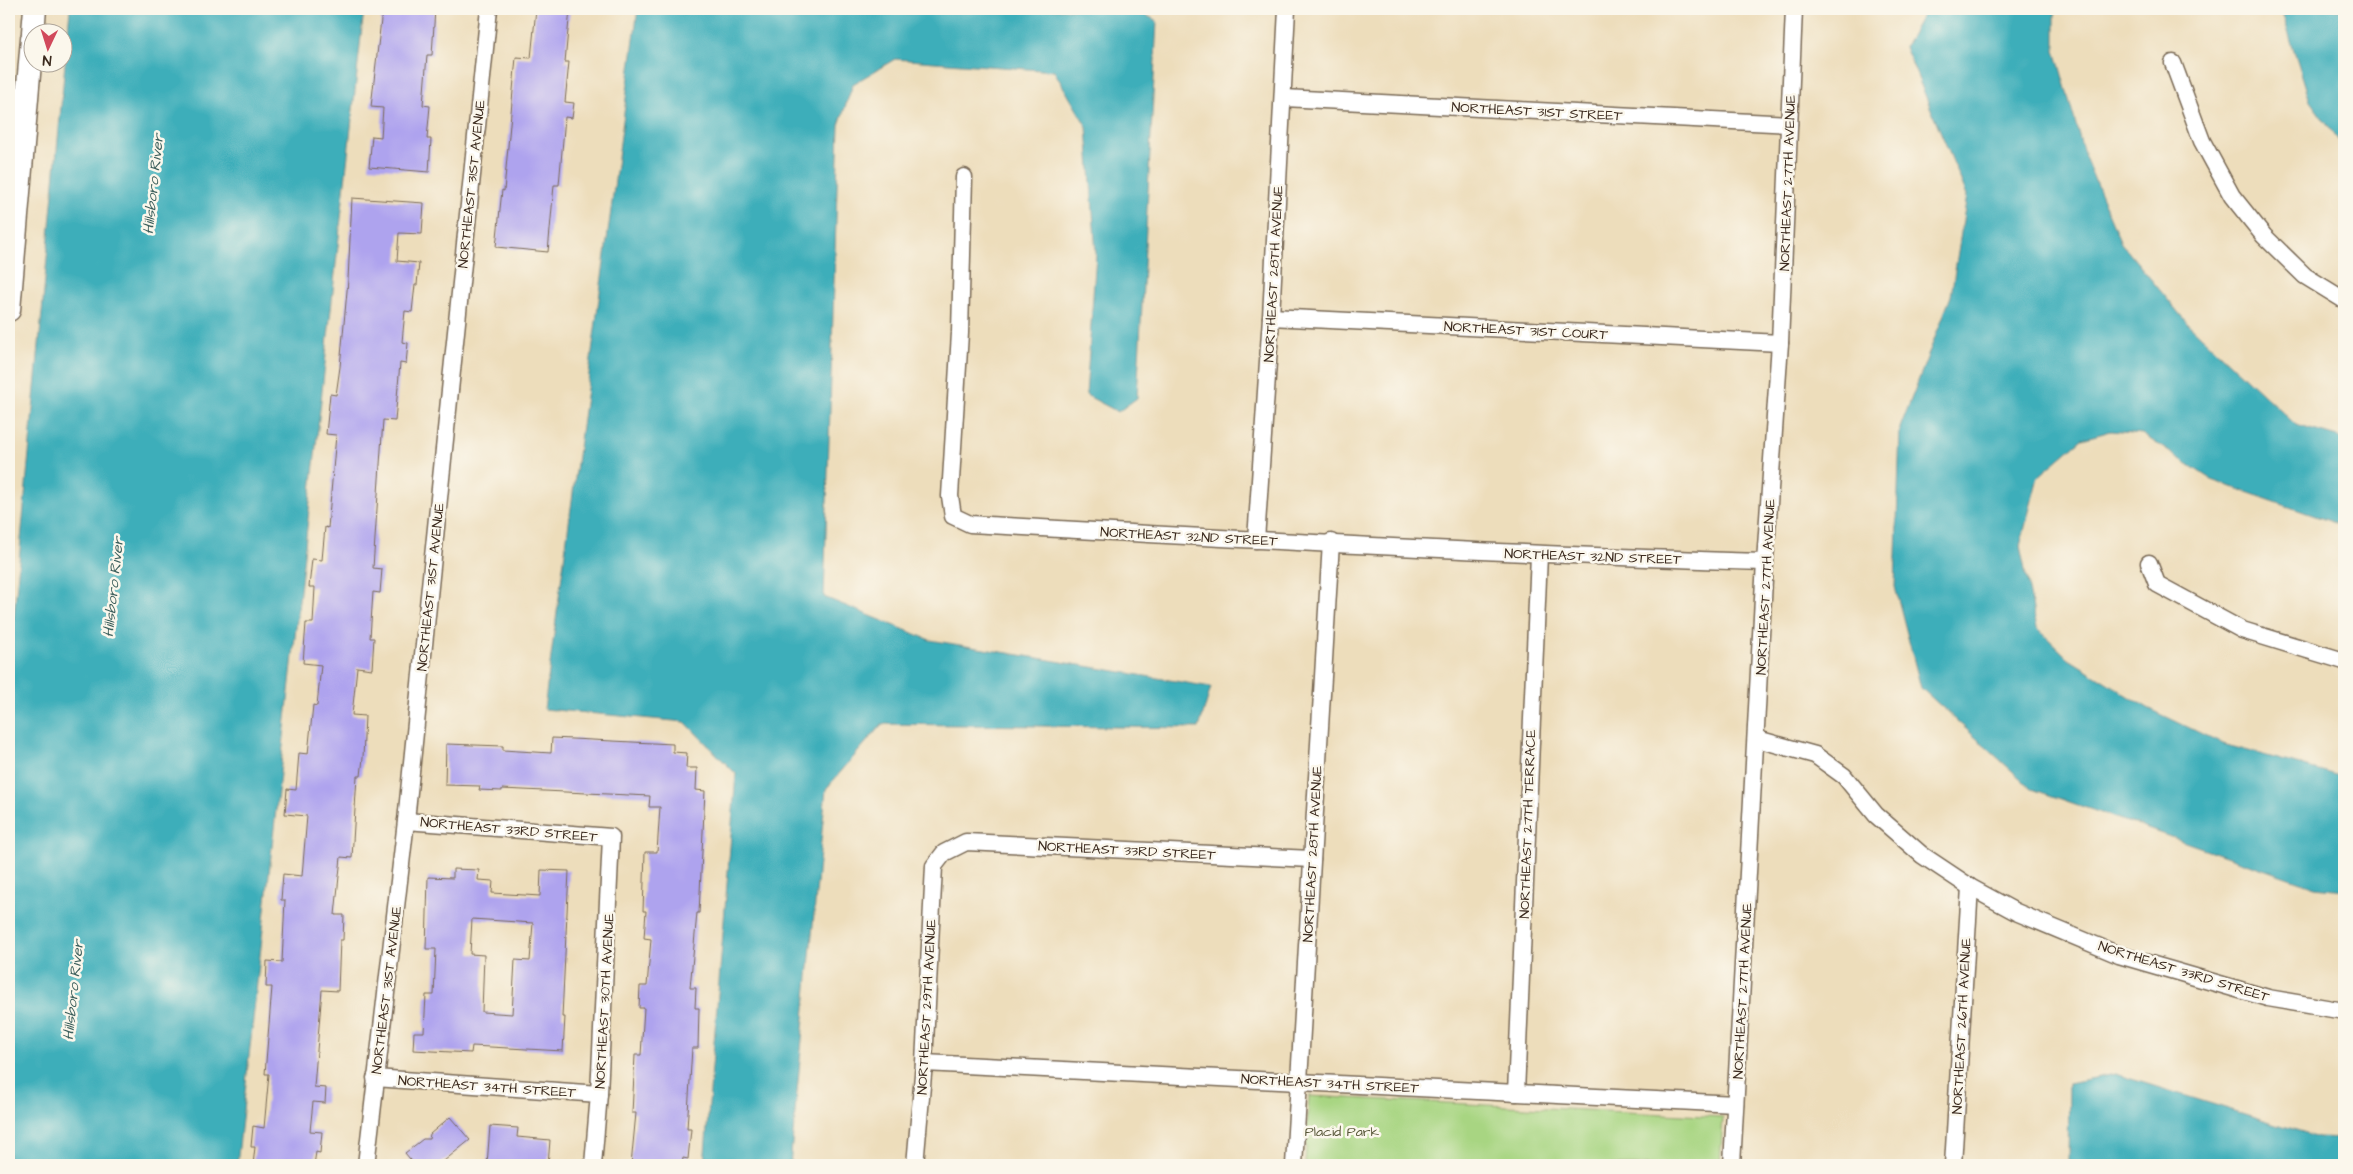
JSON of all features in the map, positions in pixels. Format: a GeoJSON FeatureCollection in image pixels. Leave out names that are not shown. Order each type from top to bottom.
{"type":"FeatureCollection","features":[{"type":"Feature","properties":{"kind":"main road"},"geometry":{"type":"LineString","coordinates":[[34,22],[35,9]]}},
{"type":"Feature","properties":{"kind":"main road"},"geometry":{"type":"LineString","coordinates":[[9,310],[29,72]]}},
{"type":"Feature","properties":{"kind":"street","name":"NORTHEAST 31ST AVENUE"},"geometry":{"type":"LineString","coordinates":[[366,1165],[406,821],[489,9]]}},
{"type":"Feature","properties":{"kind":"street","name":"NORTHEAST 28TH AVENUE"},"geometry":{"type":"LineString","coordinates":[[1256,540],[1284,98],[1287,9]]}},
{"type":"Feature","properties":{"kind":"street","name":"NORTHEAST 27TH AVENUE"},"geometry":{"type":"LineString","coordinates":[[1732,1165],[1757,739],[1765,562],[1780,343],[1794,9]]}},
{"type":"Feature","properties":{"kind":"street"},"geometry":{"type":"LineString","coordinates":[[2173,63],[2202,141],[2232,196],[2264,236],[2305,276],[2344,300]]}},
{"type":"Feature","properties":{"kind":"street","name":"NORTHEAST 31ST STREET"},"geometry":{"type":"LineString","coordinates":[[1284,98],[1789,124]]}},
{"type":"Feature","properties":{"kind":"street","name":"NORTHEAST 32ND STREET"},"geometry":{"type":"LineString","coordinates":[[964,177],[960,333],[950,496],[953,516],[970,524],[1256,540],[1331,542],[1539,555],[1765,562]]}},
{"type":"Feature","properties":{"kind":"street","name":"NORTHEAST 31ST COURT"},"geometry":{"type":"LineString","coordinates":[[1271,317],[1780,343]]}},
{"type":"Feature","properties":{"kind":"street","name":"NORTHEAST 28TH AVENUE"},"geometry":{"type":"LineString","coordinates":[[1294,1165],[1331,542]]}},
{"type":"Feature","properties":{"kind":"street","name":"NORTHEAST 27TH TERRACE"},"geometry":{"type":"LineString","coordinates":[[1516,1093],[1539,555]]}},
{"type":"Feature","properties":{"kind":"street"},"geometry":{"type":"LineString","coordinates":[[2149,563],[2157,584],[2242,630],[2344,661]]}},
{"type":"Feature","properties":{"kind":"street","name":"NORTHEAST 33RD STREET"},"geometry":{"type":"LineString","coordinates":[[1757,739],[1815,755],[1844,776],[1876,815],[1922,855],[1970,888],[2016,912],[2119,955],[2268,998],[2344,1011]]}},
{"type":"Feature","properties":{"kind":"street","name":"NORTHEAST 33RD STREET"},"geometry":{"type":"LineString","coordinates":[[406,821],[611,838]]}},
{"type":"Feature","properties":{"kind":"street","name":"NORTHEAST 30TH AVENUE"},"geometry":{"type":"LineString","coordinates":[[593,1165],[599,1094],[611,838]]}},
{"type":"Feature","properties":{"kind":"street","name":"NORTHEAST 33RD STREET"},"geometry":{"type":"LineString","coordinates":[[944,853],[966,842],[1312,859]]}},
{"type":"Feature","properties":{"kind":"street","name":"NORTHEAST 29TH AVENUE"},"geometry":{"type":"LineString","coordinates":[[915,1165],[924,1063],[934,866],[944,853]]}},
{"type":"Feature","properties":{"kind":"street","name":"NORTHEAST 26TH AVENUE"},"geometry":{"type":"LineString","coordinates":[[1953,1165],[1970,888]]}},
{"type":"Feature","properties":{"kind":"street","name":"NORTHEAST 34TH STREET"},"geometry":{"type":"LineString","coordinates":[[924,1063],[1735,1104]]}},
{"type":"Feature","properties":{"kind":"street","name":"NORTHEAST 34TH STREET"},"geometry":{"type":"LineString","coordinates":[[375,1078],[599,1094]]}},
{"type":"Feature","properties":{"kind":"green space","name":"Placid Park"},"geometry":{"type":"Polygon","coordinates":[[[1309,1096],[1723,1117],[1720,1165],[1305,1165],[1309,1096]]]}},
{"type":"Feature","properties":{"kind":"water","name":"Hillsboro River"},"geometry":{"type":"Polygon","coordinates":[[[70,9],[364,9],[237,1165],[9,1165],[9,670],[64,72],[72,72],[72,22],[69,22],[70,9]]]}},
{"type":"Feature","properties":{"kind":"water"},"geometry":{"type":"Polygon","coordinates":[[[638,9],[1135,9],[1157,21],[1137,398],[1118,412],[1086,395],[1096,254],[1087,127],[1054,71],[895,59],[853,84],[839,125],[824,597],[930,640],[1211,687],[1199,728],[882,724],[826,789],[790,1165],[704,1165],[736,774],[685,722],[544,709],[638,9]]]}},
{"type":"Feature","properties":{"kind":"water"},"geometry":{"type":"Polygon","coordinates":[[[1926,9],[2059,9],[2055,14],[2055,50],[2085,157],[2121,243],[2187,323],[2296,425],[2344,439],[2344,526],[2212,480],[2142,434],[2111,431],[2082,439],[2038,477],[2020,546],[2037,628],[2069,659],[2148,708],[2223,744],[2344,777],[2344,890],[2315,887],[2032,789],[1921,688],[1895,587],[1900,428],[1951,296],[1967,195],[1905,47],[1926,9]]]}},
{"type":"Feature","properties":{"kind":"water"},"geometry":{"type":"Polygon","coordinates":[[[2281,9],[2344,9],[2344,148],[2310,101],[2281,9]]]}},
{"type":"Feature","properties":{"kind":"water"},"geometry":{"type":"Polygon","coordinates":[[[2115,1074],[2319,1137],[2344,1138],[2344,1165],[2068,1165],[2069,1083],[2115,1074]]]}},
{"type":"Feature","properties":{"kind":"building"},"geometry":{"type":"Polygon","coordinates":[[[393,9],[435,9],[432,55],[427,55],[423,105],[430,106],[427,139],[431,139],[429,172],[369,167],[372,136],[381,137],[383,108],[371,107],[382,11],[393,12],[393,9]]]}},
{"type":"Feature","properties":{"kind":"building"},"geometry":{"type":"Polygon","coordinates":[[[536,9],[570,9],[565,62],[569,62],[565,102],[574,103],[572,118],[565,117],[559,185],[554,185],[548,252],[496,247],[502,190],[504,191],[516,57],[531,58],[536,9]]]}},
{"type":"Feature","properties":{"kind":"building"},"geometry":{"type":"Polygon","coordinates":[[[352,198],[424,203],[422,234],[399,233],[397,261],[419,263],[417,285],[415,285],[412,312],[405,311],[402,342],[408,343],[406,364],[400,363],[395,421],[383,420],[373,568],[382,569],[380,593],[373,592],[370,638],[374,638],[372,669],[357,667],[352,715],[365,716],[363,758],[361,776],[357,776],[352,858],[341,857],[335,915],[344,915],[343,940],[340,940],[338,991],[322,990],[314,1087],[326,1088],[325,1103],[313,1102],[310,1131],[322,1132],[320,1153],[316,1152],[314,1165],[253,1165],[255,1147],[251,1147],[253,1126],[264,1128],[269,1074],[265,1074],[272,987],[266,987],[267,961],[282,962],[285,900],[281,900],[283,874],[302,876],[307,816],[285,814],[287,789],[296,790],[299,753],[308,754],[313,705],[317,706],[321,665],[303,663],[306,623],[313,623],[315,587],[309,587],[312,559],[322,560],[325,527],[328,528],[336,435],[326,434],[330,394],[336,395],[340,367],[348,280],[352,198]]]}},
{"type":"Feature","properties":{"kind":"building"},"geometry":{"type":"Polygon","coordinates":[[[552,738],[673,744],[673,752],[687,753],[686,768],[697,768],[696,790],[705,791],[699,913],[697,913],[690,988],[696,988],[695,1008],[699,1008],[698,1048],[692,1048],[687,1129],[691,1129],[688,1159],[683,1158],[682,1165],[631,1165],[636,1113],[632,1113],[635,1055],[641,1055],[644,1008],[639,1008],[640,986],[647,986],[651,939],[644,938],[646,911],[643,911],[645,852],[657,852],[660,807],[649,807],[650,796],[502,789],[502,791],[479,790],[480,786],[445,785],[446,744],[503,746],[503,750],[551,753],[552,738]]]}},
{"type":"Feature","properties":{"kind":"building"},"geometry":{"type":"Polygon","coordinates":[[[453,869],[479,870],[478,880],[493,881],[492,893],[540,896],[541,870],[569,871],[562,1017],[565,1017],[563,1051],[472,1046],[471,1053],[413,1050],[414,1032],[424,1032],[426,995],[434,995],[436,949],[426,949],[428,877],[453,878],[453,869]],[[472,919],[470,954],[484,955],[482,1012],[512,1014],[515,960],[530,961],[533,923],[472,919]]]}},
{"type":"Feature","properties":{"kind":"building"},"geometry":{"type":"Polygon","coordinates":[[[450,1117],[470,1140],[439,1165],[415,1165],[405,1153],[423,1139],[429,1139],[430,1134],[450,1117]]]}},
{"type":"Feature","properties":{"kind":"building"},"geometry":{"type":"Polygon","coordinates":[[[490,1126],[518,1128],[517,1137],[550,1140],[548,1165],[487,1165],[490,1126]]]}}]}
